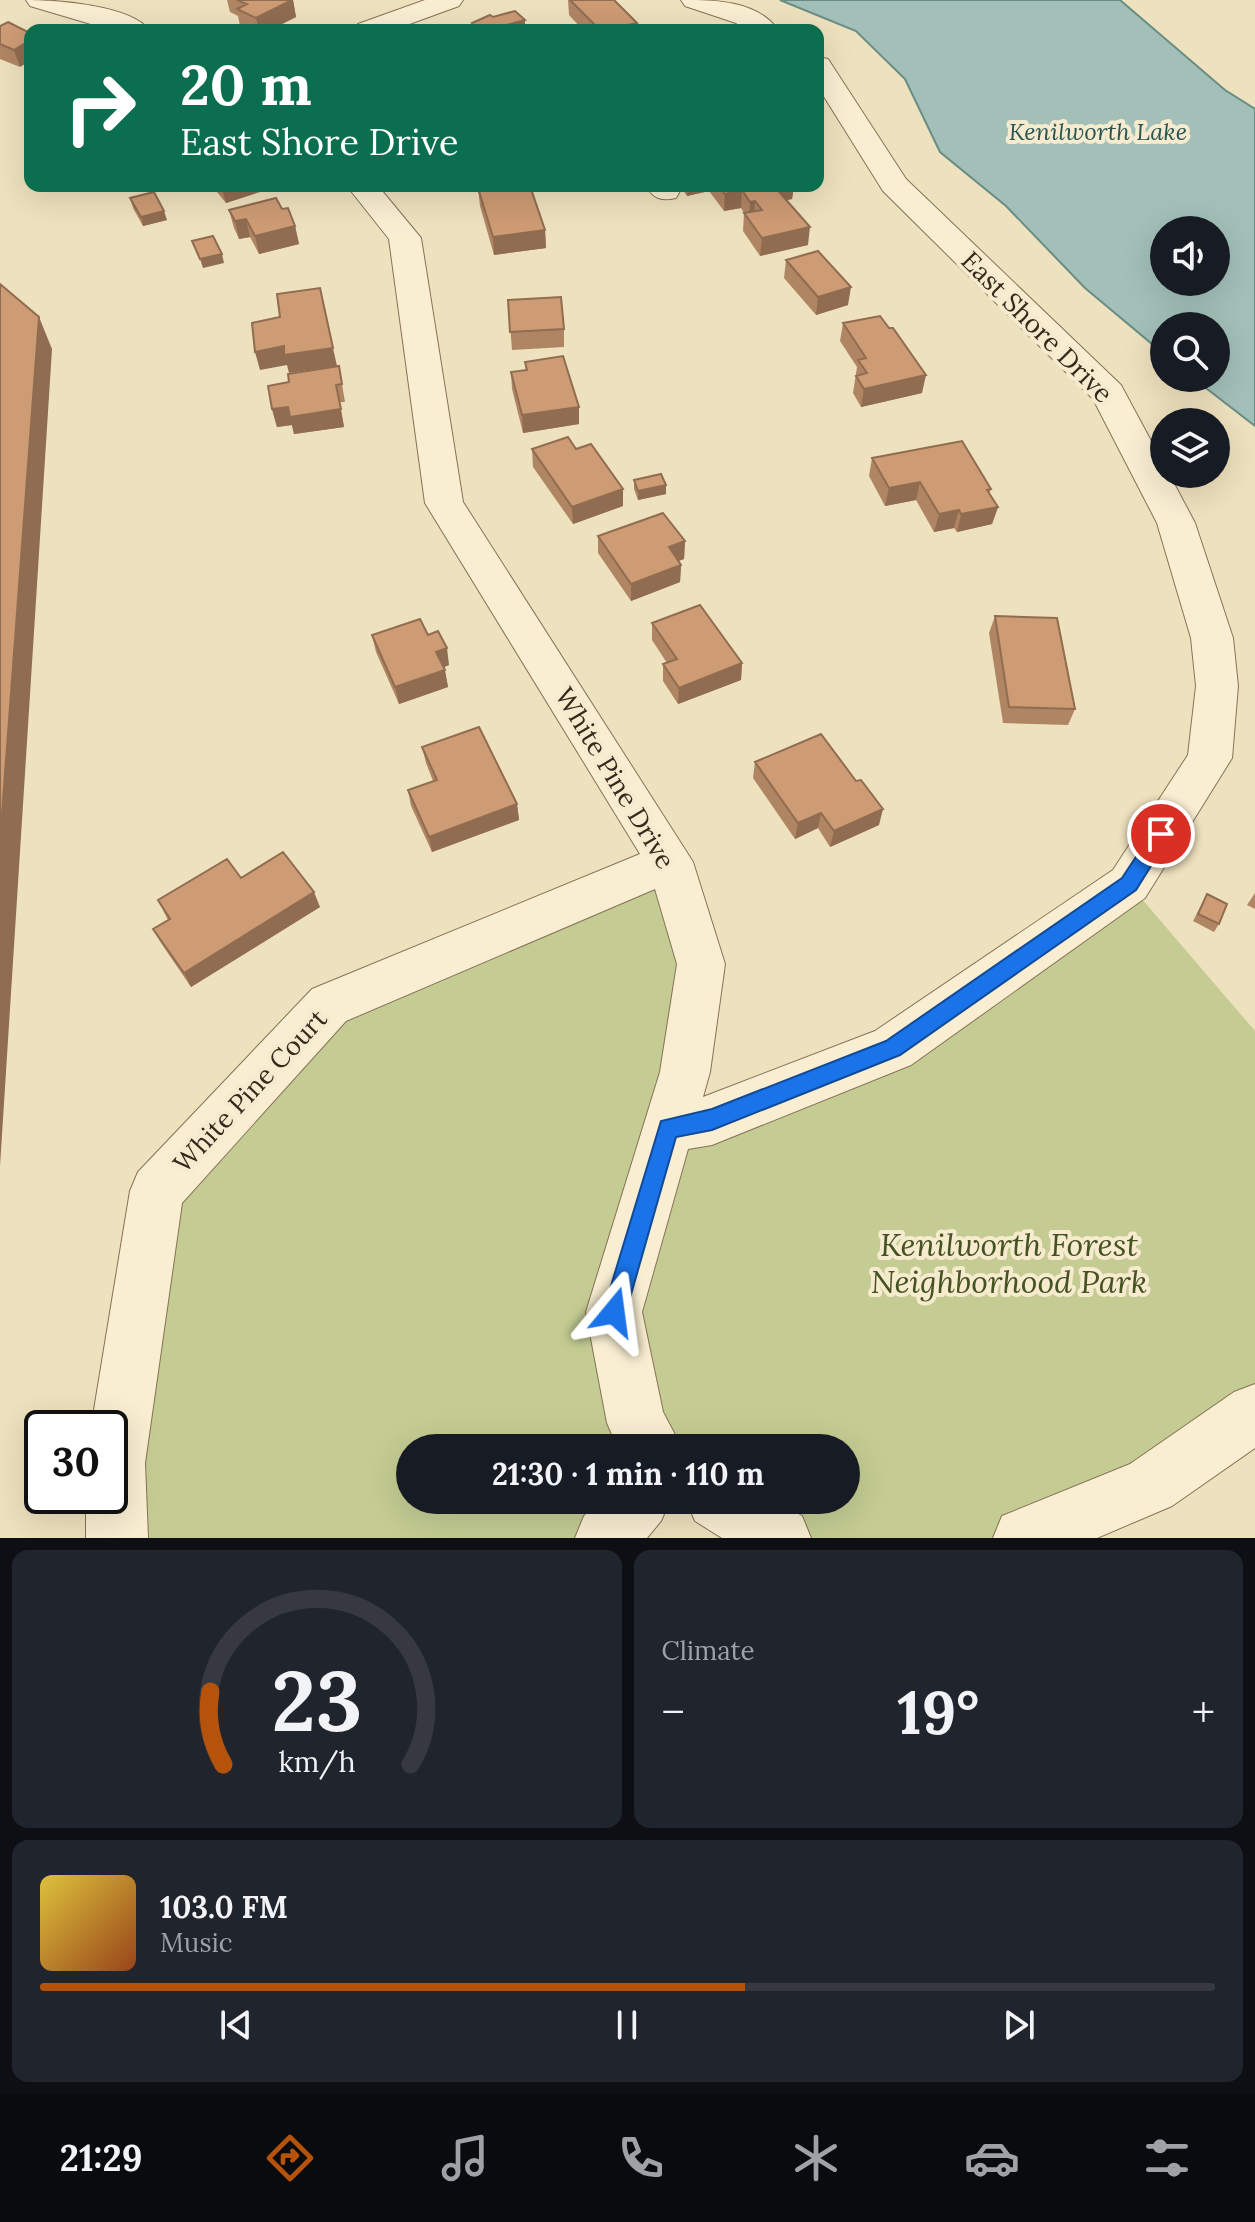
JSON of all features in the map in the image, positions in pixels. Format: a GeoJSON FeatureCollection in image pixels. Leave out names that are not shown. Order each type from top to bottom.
{"type":"FeatureCollection","features":[{"type":"Feature","properties":{"kind":"street"},"geometry":{"type":"LineString","coordinates":[[39,0],[120,24]]}},
{"type":"Feature","properties":{"kind":"street"},"geometry":{"type":"LineString","coordinates":[[384,24],[450,0]]}},
{"type":"Feature","properties":{"kind":"street"},"geometry":{"type":"LineString","coordinates":[[694,0],[745,17],[755,24]]}},
{"type":"Feature","properties":{"kind":"street"},"geometry":{"type":"LineString","coordinates":[[416,12],[435,24]]}},
{"type":"Feature","properties":{"kind":"street","name":"East Shore Drive"},"geometry":{"type":"LineString","coordinates":[[668,1128],[726,1114],[893,1048],[917,1032],[1129,884],[1210,758],[1217,686],[1212,638],[1176,523],[1108,393],[894,185],[824,74]]}},
{"type":"Feature","properties":{"kind":"street","name":"White Pine Drive"},"geometry":{"type":"LineString","coordinates":[[367,192],[405,238],[444,503],[670,862],[701,964],[685,1072],[614,1312],[636,1423],[643,1434]]}},
{"type":"Feature","properties":{"kind":"street","name":"White Pine Court"},"geometry":{"type":"LineString","coordinates":[[117,1538],[115,1463],[157,1191],[329,1005],[670,862]]}},
{"type":"Feature","properties":{"kind":"street"},"geometry":{"type":"LineString","coordinates":[[1024,1538],[1151,1485],[1255,1413]]}},
{"type":"Feature","properties":{"kind":"street"},"geometry":{"type":"LineString","coordinates":[[606,1538],[627,1514]]}},
{"type":"Feature","properties":{"kind":"street"},"geometry":{"type":"LineString","coordinates":[[740,1514],[780,1538]]}},
{"type":"Feature","properties":{"kind":"green space","name":"Kenilworth Forest Neighborhood Park"},"geometry":{"type":"Polygon","coordinates":[[[670,862],[701,964],[668,1127],[893,1048],[1129,884],[1255,1031],[1255,1413],[1024,1538],[780,1538],[740,1514],[860,1514],[860,1434],[396,1434],[396,1514],[627,1514],[606,1538],[117,1538],[120,1514],[128,1514],[128,1443],[157,1191],[329,1005],[670,862]]]}},
{"type":"Feature","properties":{"kind":"water","name":"Kenilworth Lake"},"geometry":{"type":"Polygon","coordinates":[[[780,0],[1120,0],[1225,90],[1255,109],[1255,426],[1211,392],[1230,392],[1230,312],[1150,312],[1150,342],[1085,288],[1006,206],[940,152],[905,79],[856,31],[780,0]]]}},
{"type":"Feature","properties":{"kind":"building"},"geometry":{"type":"Polygon","coordinates":[[[237,0],[292,0],[256,18],[237,9],[247,4],[237,0]]]}},
{"type":"Feature","properties":{"kind":"building"},"geometry":{"type":"Polygon","coordinates":[[[570,0],[614,0],[637,23],[632,24],[594,24],[570,0]]]}},
{"type":"Feature","properties":{"kind":"building"},"geometry":{"type":"Polygon","coordinates":[[[515,11],[525,20],[510,24],[472,23],[490,15],[493,17],[515,11]]]}},
{"type":"Feature","properties":{"kind":"building"},"geometry":{"type":"Polygon","coordinates":[[[8,22],[24,30],[24,44],[14,50],[0,44],[0,26],[8,22]]]}},
{"type":"Feature","properties":{"kind":"building"},"geometry":{"type":"Polygon","coordinates":[[[154,192],[164,211],[141,217],[130,198],[154,192]]]}},
{"type":"Feature","properties":{"kind":"building"},"geometry":{"type":"Polygon","coordinates":[[[479,192],[532,192],[545,230],[493,237],[479,192]]]}},
{"type":"Feature","properties":{"kind":"building"},"geometry":{"type":"Polygon","coordinates":[[[743,192],[779,192],[810,227],[762,238],[744,213],[762,210],[755,201],[750,202],[743,192]]]}},
{"type":"Feature","properties":{"kind":"building"},"geometry":{"type":"Polygon","coordinates":[[[276,198],[282,209],[288,208],[295,226],[255,236],[246,219],[235,221],[229,210],[276,198]]]}},
{"type":"Feature","properties":{"kind":"building"},"geometry":{"type":"Polygon","coordinates":[[[213,236],[222,254],[200,259],[192,241],[213,236]]]}},
{"type":"Feature","properties":{"kind":"building"},"geometry":{"type":"Polygon","coordinates":[[[818,251],[851,287],[818,297],[786,260],[818,251]]]}},
{"type":"Feature","properties":{"kind":"building"},"geometry":{"type":"Polygon","coordinates":[[[0,284],[39,317],[0,841],[0,284]]]}},
{"type":"Feature","properties":{"kind":"building"},"geometry":{"type":"Polygon","coordinates":[[[320,288],[333,348],[284,355],[284,346],[255,352],[252,323],[280,317],[277,294],[320,288]]]}},
{"type":"Feature","properties":{"kind":"building"},"geometry":{"type":"Polygon","coordinates":[[[561,297],[564,329],[510,332],[508,300],[561,297]]]}},
{"type":"Feature","properties":{"kind":"building"},"geometry":{"type":"Polygon","coordinates":[[[880,316],[889,328],[893,328],[926,375],[864,389],[856,376],[867,373],[858,360],[866,358],[843,323],[880,316]]]}},
{"type":"Feature","properties":{"kind":"building"},"geometry":{"type":"Polygon","coordinates":[[[563,356],[579,407],[522,415],[511,372],[527,370],[525,362],[563,356]]]}},
{"type":"Feature","properties":{"kind":"building"},"geometry":{"type":"Polygon","coordinates":[[[339,366],[342,384],[336,385],[341,409],[290,417],[288,407],[272,409],[268,386],[289,382],[288,374],[339,366]]]}},
{"type":"Feature","properties":{"kind":"building"},"geometry":{"type":"Polygon","coordinates":[[[568,437],[576,449],[591,444],[623,489],[572,507],[532,449],[568,437]]]}},
{"type":"Feature","properties":{"kind":"building"},"geometry":{"type":"Polygon","coordinates":[[[962,441],[991,489],[987,490],[998,507],[961,514],[959,510],[939,514],[920,482],[889,488],[872,458],[962,441]]]}},
{"type":"Feature","properties":{"kind":"building"},"geometry":{"type":"Polygon","coordinates":[[[661,474],[666,485],[638,491],[634,480],[661,474]]]}},
{"type":"Feature","properties":{"kind":"building"},"geometry":{"type":"Polygon","coordinates":[[[663,513],[685,541],[669,547],[681,565],[631,584],[598,536],[663,513]]]}},
{"type":"Feature","properties":{"kind":"building"},"geometry":{"type":"Polygon","coordinates":[[[700,605],[742,663],[679,688],[663,664],[677,659],[652,623],[700,605]]]}},
{"type":"Feature","properties":{"kind":"building"},"geometry":{"type":"Polygon","coordinates":[[[995,616],[1057,618],[1075,709],[1009,707],[995,616]]]}},
{"type":"Feature","properties":{"kind":"building"},"geometry":{"type":"Polygon","coordinates":[[[420,619],[428,635],[438,631],[447,648],[436,652],[445,670],[395,687],[372,635],[420,619]]]}},
{"type":"Feature","properties":{"kind":"building"},"geometry":{"type":"Polygon","coordinates":[[[479,727],[517,804],[429,837],[408,790],[437,780],[422,747],[479,727]]]}},
{"type":"Feature","properties":{"kind":"building"},"geometry":{"type":"Polygon","coordinates":[[[821,734],[856,781],[861,780],[883,809],[834,831],[821,813],[798,823],[755,762],[821,734]]]}},
{"type":"Feature","properties":{"kind":"building"},"geometry":{"type":"Polygon","coordinates":[[[283,852],[314,892],[184,973],[153,929],[170,919],[158,900],[227,859],[241,878],[283,852]]]}},
{"type":"Feature","properties":{"kind":"building"},"geometry":{"type":"Polygon","coordinates":[[[1207,894],[1227,904],[1219,924],[1198,914],[1207,894]]]}},
{"type":"Feature","properties":{"kind":"route"},"geometry":{"type":"LineString","coordinates":[[614,1312],[668,1128],[712,1120],[893,1048],[1129,884],[1161,834]]}}]}
